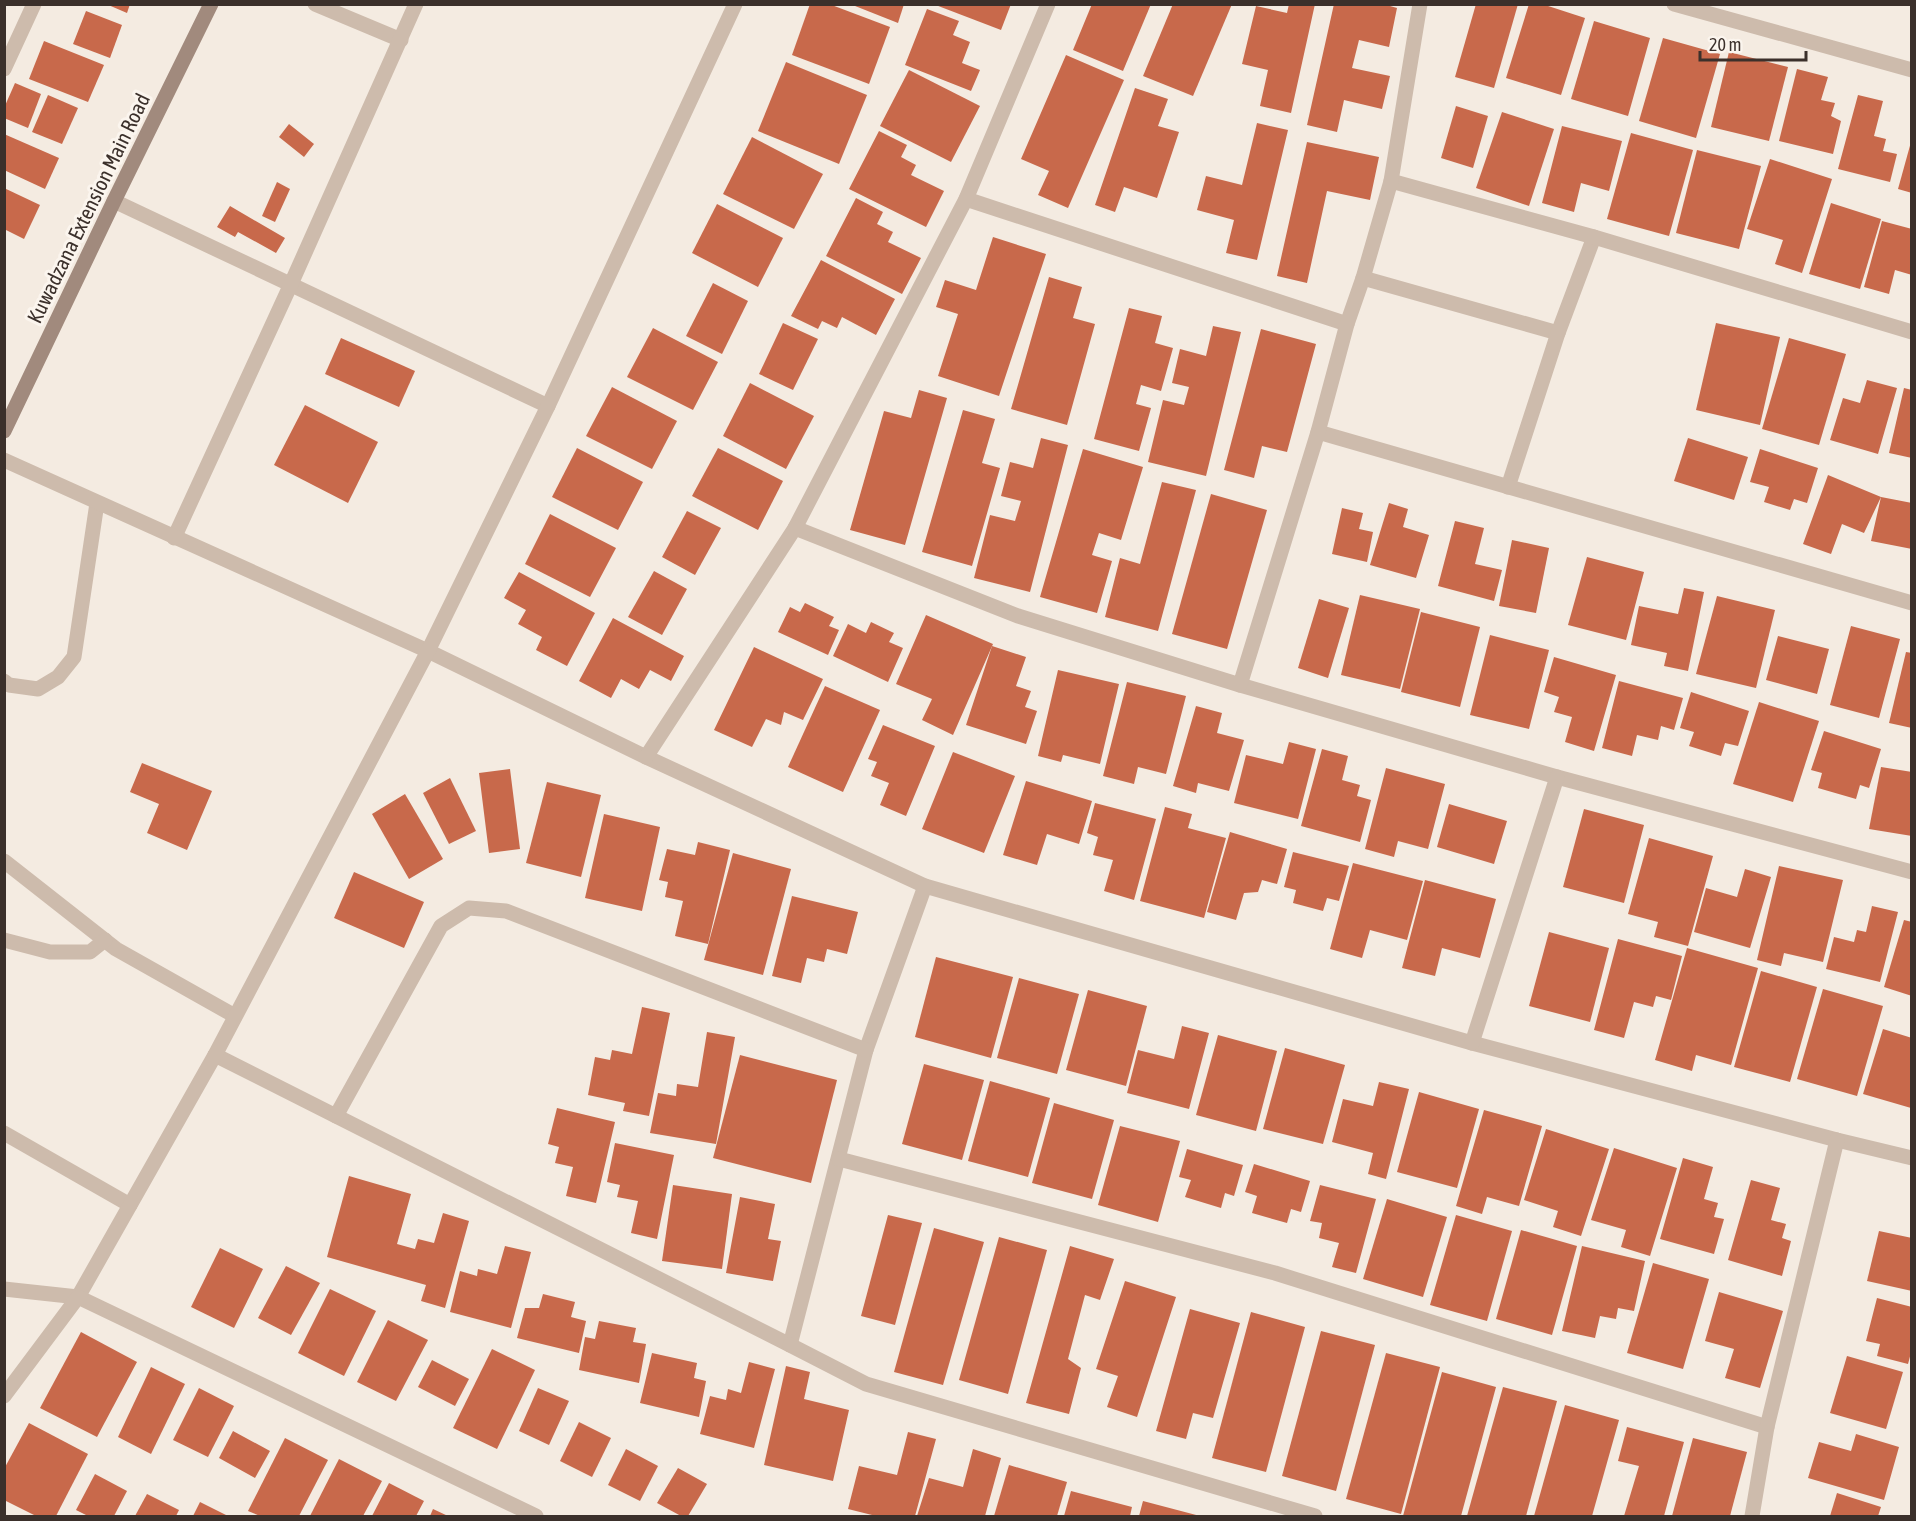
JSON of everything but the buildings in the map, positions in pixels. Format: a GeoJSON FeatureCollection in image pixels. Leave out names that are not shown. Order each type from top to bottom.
{"type":"FeatureCollection","features":[{"type":"Feature","properties":{"kind":"street"},"geometry":{"type":"LineString","coordinates":[[4,69],[34,4]]}},
{"type":"Feature","properties":{"kind":"street","name":"Kuwadzana Extension Main Road"},"geometry":{"type":"LineString","coordinates":[[4,431],[114,201],[212,4]]}},
{"type":"Feature","properties":{"kind":"street"},"geometry":{"type":"LineString","coordinates":[[315,4],[401,40]]}},
{"type":"Feature","properties":{"kind":"street"},"geometry":{"type":"LineString","coordinates":[[174,538],[416,4]]}},
{"type":"Feature","properties":{"kind":"street"},"geometry":{"type":"LineString","coordinates":[[4,1396],[78,1297],[215,1055],[428,651],[548,406],[735,4]]}},
{"type":"Feature","properties":{"kind":"street"},"geometry":{"type":"LineString","coordinates":[[646,757],[795,528],[966,199],[1048,4]]}},
{"type":"Feature","properties":{"kind":"street"},"geometry":{"type":"LineString","coordinates":[[1240,685],[1318,432],[1347,324],[1391,181],[1420,4]]}},
{"type":"Feature","properties":{"kind":"street"},"geometry":{"type":"LineString","coordinates":[[1674,4],[1911,70]]}},
{"type":"Feature","properties":{"kind":"street"},"geometry":{"type":"LineString","coordinates":[[1391,181],[1594,237],[1911,332]]}},
{"type":"Feature","properties":{"kind":"street"},"geometry":{"type":"LineString","coordinates":[[966,199],[1347,324]]}},
{"type":"Feature","properties":{"kind":"street"},"geometry":{"type":"LineString","coordinates":[[114,201],[548,406]]}},
{"type":"Feature","properties":{"kind":"street"},"geometry":{"type":"LineString","coordinates":[[1508,487],[1558,333],[1594,237]]}},
{"type":"Feature","properties":{"kind":"street"},"geometry":{"type":"LineString","coordinates":[[1363,278],[1558,333]]}},
{"type":"Feature","properties":{"kind":"street"},"geometry":{"type":"LineString","coordinates":[[1318,432],[1911,603]]}},
{"type":"Feature","properties":{"kind":"street"},"geometry":{"type":"LineString","coordinates":[[4,460],[428,651],[646,757],[925,886],[1472,1042],[1911,1158]]}},
{"type":"Feature","properties":{"kind":"street"},"geometry":{"type":"LineString","coordinates":[[4,681],[9,685],[38,689],[58,676],[74,657],[98,503]]}},
{"type":"Feature","properties":{"kind":"street"},"geometry":{"type":"LineString","coordinates":[[795,528],[1018,616],[1240,685],[1557,777],[1911,872]]}},
{"type":"Feature","properties":{"kind":"street"},"geometry":{"type":"LineString","coordinates":[[1472,1042],[1557,777]]}},
{"type":"Feature","properties":{"kind":"street"},"geometry":{"type":"LineString","coordinates":[[4,861],[117,949],[235,1016]]}},
{"type":"Feature","properties":{"kind":"street"},"geometry":{"type":"LineString","coordinates":[[790,1345],[866,1050],[925,886]]}},
{"type":"Feature","properties":{"kind":"street"},"geometry":{"type":"LineString","coordinates":[[336,1116],[441,926],[469,908],[506,911],[866,1050]]}},
{"type":"Feature","properties":{"kind":"street"},"geometry":{"type":"LineString","coordinates":[[4,940],[50,952],[90,952],[105,940]]}},
{"type":"Feature","properties":{"kind":"street"},"geometry":{"type":"LineString","coordinates":[[215,1055],[866,1384],[1315,1516]]}},
{"type":"Feature","properties":{"kind":"street"},"geometry":{"type":"LineString","coordinates":[[4,1133],[130,1205]]}},
{"type":"Feature","properties":{"kind":"street"},"geometry":{"type":"LineString","coordinates":[[1752,1516],[1767,1427],[1836,1140]]}},
{"type":"Feature","properties":{"kind":"street"},"geometry":{"type":"LineString","coordinates":[[839,1159],[1275,1273],[1767,1427]]}},
{"type":"Feature","properties":{"kind":"street"},"geometry":{"type":"LineString","coordinates":[[4,1289],[78,1297],[536,1516]]}}]}
